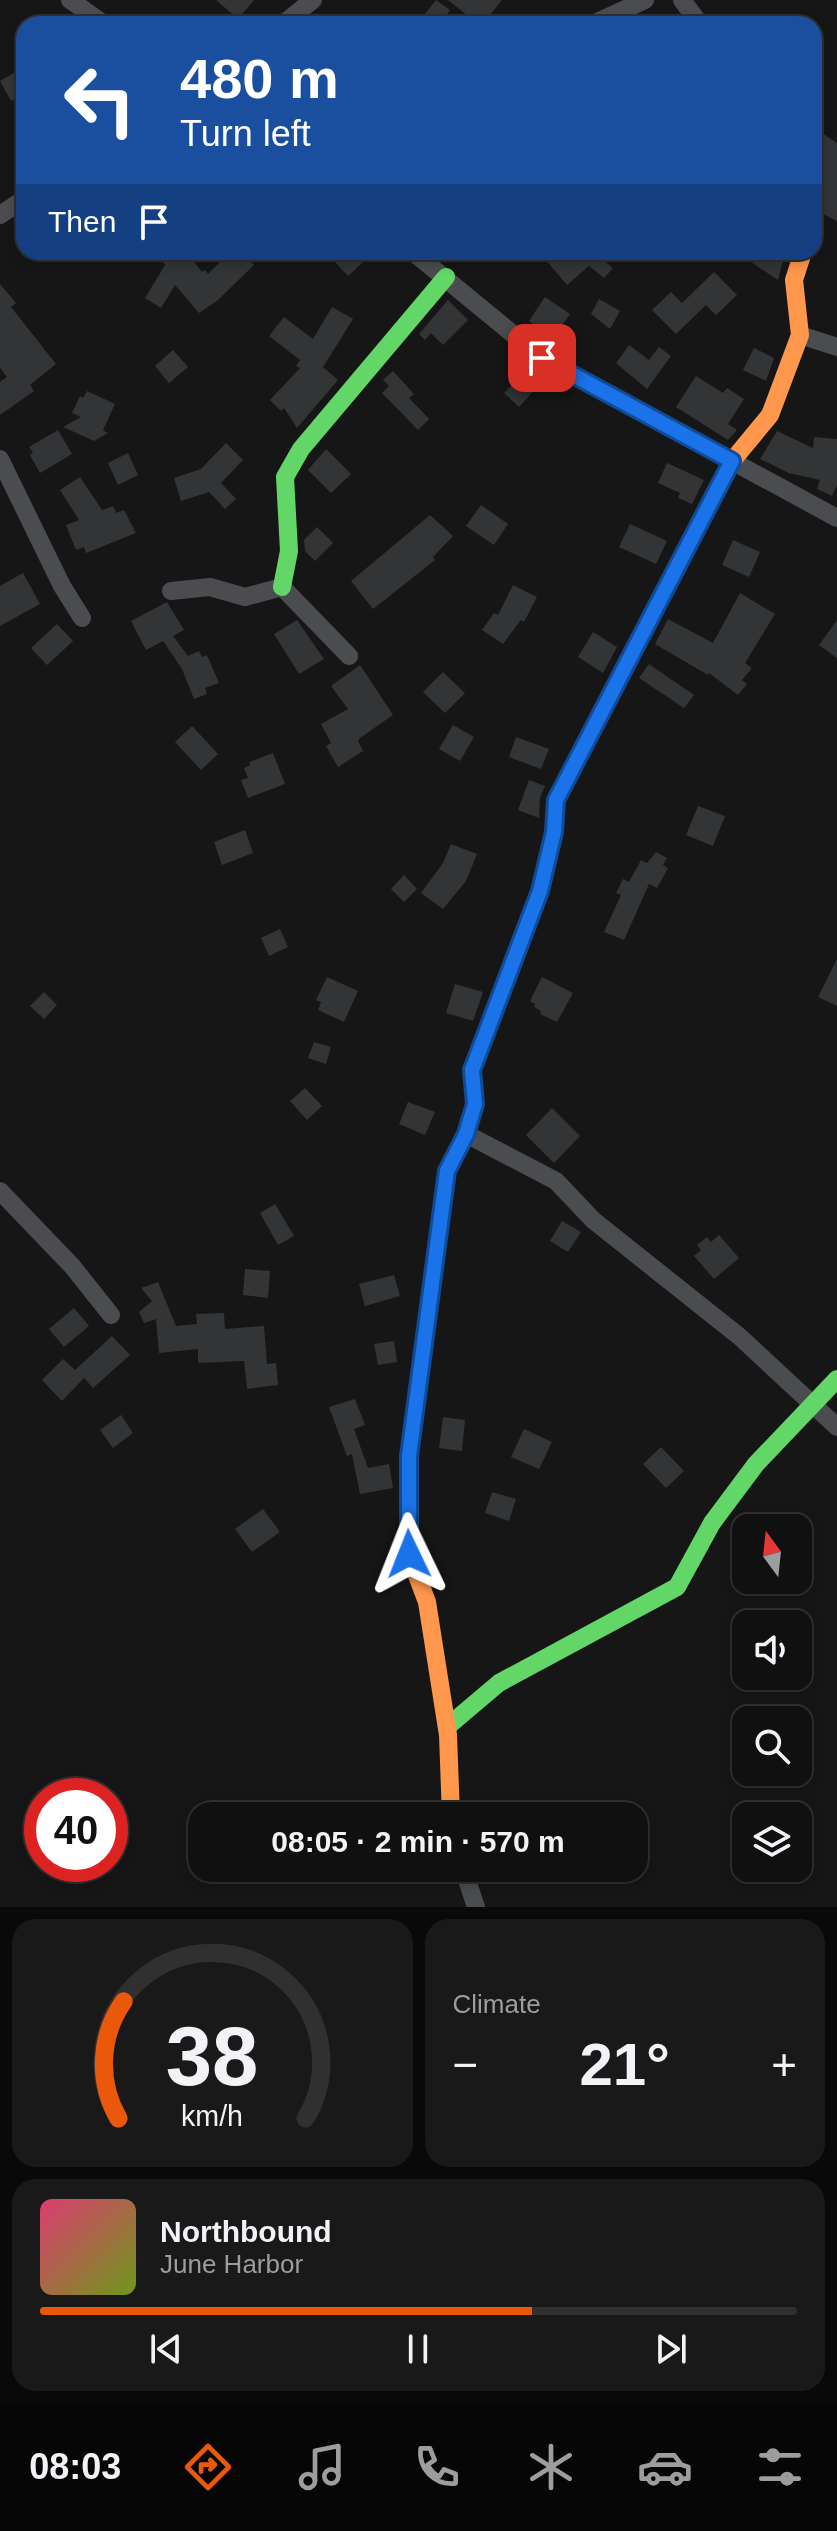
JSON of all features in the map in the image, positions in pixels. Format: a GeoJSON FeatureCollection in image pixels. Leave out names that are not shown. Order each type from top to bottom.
{"type":"FeatureCollection","features":[{"type":"Feature","properties":{"kind":"street"},"geometry":{"type":"LineString","coordinates":[[70,0],[93,16]]}},
{"type":"Feature","properties":{"kind":"street"},"geometry":{"type":"LineString","coordinates":[[299,16],[313,0]]}},
{"type":"Feature","properties":{"kind":"street"},"geometry":{"type":"LineString","coordinates":[[610,16],[645,0]]}},
{"type":"Feature","properties":{"kind":"street"},"geometry":{"type":"LineString","coordinates":[[424,260],[542,358],[837,518]]}},
{"type":"Feature","properties":{"kind":"street"},"geometry":{"type":"LineString","coordinates":[[450,1802],[447,1727],[427,1602],[409,1554],[407,1497],[409,1456],[447,1171],[466,1134],[475,1104],[472,1070],[540,891],[554,832],[556,800],[732,461],[770,415],[800,335],[794,280],[800,260]]}},
{"type":"Feature","properties":{"kind":"street"},"geometry":{"type":"LineString","coordinates":[[282,587],[289,551],[285,477],[301,449],[446,277]]}},
{"type":"Feature","properties":{"kind":"street"},"geometry":{"type":"LineString","coordinates":[[800,335],[837,347]]}},
{"type":"Feature","properties":{"kind":"street"},"geometry":{"type":"LineString","coordinates":[[0,459],[62,586],[82,618]]}},
{"type":"Feature","properties":{"kind":"street"},"geometry":{"type":"LineString","coordinates":[[171,591],[210,587],[245,597],[282,587]]}},
{"type":"Feature","properties":{"kind":"street"},"geometry":{"type":"LineString","coordinates":[[282,587],[349,656]]}},
{"type":"Feature","properties":{"kind":"street"},"geometry":{"type":"LineString","coordinates":[[466,1134],[556,1181],[593,1220],[740,1337],[837,1427]]}},
{"type":"Feature","properties":{"kind":"street"},"geometry":{"type":"LineString","coordinates":[[0,1191],[72,1266],[111,1315]]}},
{"type":"Feature","properties":{"kind":"street"},"geometry":{"type":"LineString","coordinates":[[447,1727],[499,1683],[677,1587],[712,1523],[756,1464],[837,1379]]}},
{"type":"Feature","properties":{"kind":"street"},"geometry":{"type":"LineString","coordinates":[[468,1882],[476,1907]]}},
{"type":"Feature","properties":{"kind":"building"},"geometry":{"type":"Polygon","coordinates":[[[216,0],[254,0],[241,16],[235,16],[216,0]]]}},
{"type":"Feature","properties":{"kind":"building"},"geometry":{"type":"Polygon","coordinates":[[[436,0],[450,10],[446,16],[423,16],[436,0]]]}},
{"type":"Feature","properties":{"kind":"building"},"geometry":{"type":"Polygon","coordinates":[[[448,0],[502,0],[489,16],[468,16],[448,0]]]}},
{"type":"Feature","properties":{"kind":"building"},"geometry":{"type":"Polygon","coordinates":[[[16,72],[16,98],[11,101],[0,81],[16,72]]]}},
{"type":"Feature","properties":{"kind":"building"},"geometry":{"type":"Polygon","coordinates":[[[822,133],[837,143],[837,221],[822,214],[822,133]]]}},
{"type":"Feature","properties":{"kind":"building"},"geometry":{"type":"Polygon","coordinates":[[[162,260],[193,260],[202,272],[205,270],[208,274],[222,260],[249,260],[254,265],[218,300],[199,313],[175,285],[161,308],[145,298],[165,265],[162,260]]]}},
{"type":"Feature","properties":{"kind":"building"},"geometry":{"type":"Polygon","coordinates":[[[333,260],[365,260],[348,276],[333,260]]]}},
{"type":"Feature","properties":{"kind":"building"},"geometry":{"type":"Polygon","coordinates":[[[546,260],[603,260],[613,268],[604,278],[589,266],[567,285],[546,260]]]}},
{"type":"Feature","properties":{"kind":"building"},"geometry":{"type":"Polygon","coordinates":[[[748,260],[783,260],[778,280],[748,260]]]}},
{"type":"Feature","properties":{"kind":"building"},"geometry":{"type":"Polygon","coordinates":[[[714,272],[737,295],[716,315],[706,305],[676,334],[652,310],[671,292],[682,303],[714,272]]]}},
{"type":"Feature","properties":{"kind":"building"},"geometry":{"type":"Polygon","coordinates":[[[0,284],[16,303],[11,307],[56,364],[30,385],[34,391],[0,415],[0,382],[7,377],[0,368],[0,284]]]}},
{"type":"Feature","properties":{"kind":"building"},"geometry":{"type":"Polygon","coordinates":[[[545,297],[570,314],[553,338],[529,321],[545,297]]]}},
{"type":"Feature","properties":{"kind":"building"},"geometry":{"type":"Polygon","coordinates":[[[599,299],[620,311],[610,329],[591,314],[599,299]]]}},
{"type":"Feature","properties":{"kind":"building"},"geometry":{"type":"Polygon","coordinates":[[[448,300],[468,320],[443,345],[431,333],[425,340],[419,334],[448,300]]]}},
{"type":"Feature","properties":{"kind":"building"},"geometry":{"type":"Polygon","coordinates":[[[332,307],[353,319],[323,367],[338,380],[297,428],[284,408],[281,411],[270,400],[300,368],[296,366],[300,360],[269,336],[284,317],[313,339],[332,307]]]}},
{"type":"Feature","properties":{"kind":"building"},"geometry":{"type":"Polygon","coordinates":[[[629,345],[649,360],[659,347],[671,356],[647,389],[616,363],[629,345]]]}},
{"type":"Feature","properties":{"kind":"building"},"geometry":{"type":"Polygon","coordinates":[[[754,348],[774,358],[766,381],[743,370],[754,348]]]}},
{"type":"Feature","properties":{"kind":"building"},"geometry":{"type":"Polygon","coordinates":[[[173,350],[188,367],[169,383],[155,366],[173,350]]]}},
{"type":"Feature","properties":{"kind":"building"},"geometry":{"type":"Polygon","coordinates":[[[526,369],[541,383],[519,407],[504,393],[526,369]]]}},
{"type":"Feature","properties":{"kind":"building"},"geometry":{"type":"Polygon","coordinates":[[[393,371],[414,394],[409,398],[429,419],[418,430],[382,393],[389,386],[383,380],[393,371]]]}},
{"type":"Feature","properties":{"kind":"building"},"geometry":{"type":"Polygon","coordinates":[[[696,376],[723,393],[727,388],[744,399],[728,424],[737,430],[728,440],[676,407],[696,376]]]}},
{"type":"Feature","properties":{"kind":"building"},"geometry":{"type":"Polygon","coordinates":[[[87,391],[115,404],[103,430],[108,433],[94,441],[63,427],[81,417],[72,413],[80,396],[83,398],[87,391]]]}},
{"type":"Feature","properties":{"kind":"building"},"geometry":{"type":"Polygon","coordinates":[[[58,430],[72,454],[40,473],[29,447],[58,430]]]}},
{"type":"Feature","properties":{"kind":"building"},"geometry":{"type":"Polygon","coordinates":[[[777,431],[813,448],[814,437],[837,439],[837,485],[832,496],[817,489],[820,480],[789,473],[760,459],[777,431]]]}},
{"type":"Feature","properties":{"kind":"building"},"geometry":{"type":"Polygon","coordinates":[[[226,443],[243,460],[221,483],[236,499],[225,509],[209,492],[181,501],[174,478],[201,469],[226,443]]]}},
{"type":"Feature","properties":{"kind":"building"},"geometry":{"type":"Polygon","coordinates":[[[326,449],[351,474],[331,493],[308,470],[326,449]]]}},
{"type":"Feature","properties":{"kind":"building"},"geometry":{"type":"Polygon","coordinates":[[[128,453],[138,475],[118,485],[108,463],[128,453]]]}},
{"type":"Feature","properties":{"kind":"building"},"geometry":{"type":"Polygon","coordinates":[[[667,463],[704,480],[692,504],[678,498],[680,493],[658,483],[667,463]]]}},
{"type":"Feature","properties":{"kind":"building"},"geometry":{"type":"Polygon","coordinates":[[[80,477],[102,510],[113,506],[116,513],[124,510],[136,533],[86,553],[84,547],[76,550],[66,525],[79,520],[60,490],[80,477]]]}},
{"type":"Feature","properties":{"kind":"building"},"geometry":{"type":"Polygon","coordinates":[[[481,505],[508,524],[494,545],[466,526],[481,505]]]}},
{"type":"Feature","properties":{"kind":"building"},"geometry":{"type":"Polygon","coordinates":[[[430,515],[453,536],[433,557],[435,560],[373,609],[351,581],[430,515]]]}},
{"type":"Feature","properties":{"kind":"building"},"geometry":{"type":"Polygon","coordinates":[[[630,524],[667,541],[656,564],[619,547],[630,524]]]}},
{"type":"Feature","properties":{"kind":"building"},"geometry":{"type":"Polygon","coordinates":[[[317,527],[333,543],[315,561],[305,551],[304,540],[317,527]]]}},
{"type":"Feature","properties":{"kind":"building"},"geometry":{"type":"Polygon","coordinates":[[[733,540],[760,552],[749,577],[722,565],[733,540]]]}},
{"type":"Feature","properties":{"kind":"building"},"geometry":{"type":"Polygon","coordinates":[[[23,573],[40,604],[0,626],[0,586],[23,573]]]}},
{"type":"Feature","properties":{"kind":"building"},"geometry":{"type":"Polygon","coordinates":[[[513,585],[537,597],[524,622],[521,620],[503,644],[482,630],[494,613],[498,615],[513,585]]]}},
{"type":"Feature","properties":{"kind":"building"},"geometry":{"type":"Polygon","coordinates":[[[740,593],[775,614],[745,663],[752,668],[742,680],[747,684],[738,695],[709,673],[655,644],[668,619],[713,643],[740,593]]]}},
{"type":"Feature","properties":{"kind":"building"},"geometry":{"type":"Polygon","coordinates":[[[167,602],[184,630],[173,636],[188,656],[199,651],[202,657],[207,655],[219,683],[205,688],[207,694],[194,699],[182,669],[163,641],[146,650],[131,621],[167,602]]]}},
{"type":"Feature","properties":{"kind":"building"},"geometry":{"type":"Polygon","coordinates":[[[297,620],[324,659],[299,674],[274,634],[297,620]]]}},
{"type":"Feature","properties":{"kind":"building"},"geometry":{"type":"Polygon","coordinates":[[[837,620],[837,658],[819,645],[837,620]]]}},
{"type":"Feature","properties":{"kind":"building"},"geometry":{"type":"Polygon","coordinates":[[[57,624],[73,641],[47,665],[31,648],[57,624]]]}},
{"type":"Feature","properties":{"kind":"building"},"geometry":{"type":"Polygon","coordinates":[[[593,632],[617,647],[603,673],[578,657],[593,632]]]}},
{"type":"Feature","properties":{"kind":"building"},"geometry":{"type":"Polygon","coordinates":[[[649,664],[694,695],[684,708],[639,678],[649,664]]]}},
{"type":"Feature","properties":{"kind":"building"},"geometry":{"type":"Polygon","coordinates":[[[360,665],[393,715],[360,738],[358,741],[363,751],[338,767],[326,746],[331,743],[321,724],[348,709],[331,686],[360,665]]]}},
{"type":"Feature","properties":{"kind":"building"},"geometry":{"type":"Polygon","coordinates":[[[443,672],[465,693],[445,713],[423,692],[443,672]]]}},
{"type":"Feature","properties":{"kind":"building"},"geometry":{"type":"Polygon","coordinates":[[[453,725],[474,737],[460,761],[439,749],[453,725]]]}},
{"type":"Feature","properties":{"kind":"building"},"geometry":{"type":"Polygon","coordinates":[[[192,726],[218,754],[201,770],[175,742],[192,726]]]}},
{"type":"Feature","properties":{"kind":"building"},"geometry":{"type":"Polygon","coordinates":[[[516,737],[549,749],[541,769],[509,757],[516,737]]]}},
{"type":"Feature","properties":{"kind":"building"},"geometry":{"type":"Polygon","coordinates":[[[273,753],[285,784],[248,798],[241,780],[248,778],[244,768],[250,765],[249,762],[273,753]]]}},
{"type":"Feature","properties":{"kind":"building"},"geometry":{"type":"Polygon","coordinates":[[[529,780],[545,786],[540,798],[539,818],[518,810],[529,780]]]}},
{"type":"Feature","properties":{"kind":"building"},"geometry":{"type":"Polygon","coordinates":[[[698,806],[725,816],[713,846],[686,835],[698,806]]]}},
{"type":"Feature","properties":{"kind":"building"},"geometry":{"type":"Polygon","coordinates":[[[245,830],[253,853],[222,865],[214,842],[245,830]]]}},
{"type":"Feature","properties":{"kind":"building"},"geometry":{"type":"Polygon","coordinates":[[[451,844],[477,854],[466,881],[443,909],[421,893],[443,863],[451,844]]]}},
{"type":"Feature","properties":{"kind":"building"},"geometry":{"type":"Polygon","coordinates":[[[656,852],[667,858],[663,865],[668,868],[657,888],[649,884],[624,940],[604,932],[621,895],[616,893],[623,879],[629,882],[641,860],[647,863],[656,852]]]}},
{"type":"Feature","properties":{"kind":"building"},"geometry":{"type":"Polygon","coordinates":[[[404,875],[417,889],[404,902],[391,889],[404,875]]]}},
{"type":"Feature","properties":{"kind":"building"},"geometry":{"type":"Polygon","coordinates":[[[280,929],[288,947],[269,956],[261,938],[280,929]]]}},
{"type":"Feature","properties":{"kind":"building"},"geometry":{"type":"Polygon","coordinates":[[[837,959],[837,1006],[818,997],[837,959]]]}},
{"type":"Feature","properties":{"kind":"building"},"geometry":{"type":"Polygon","coordinates":[[[327,977],[358,991],[344,1022],[318,1010],[321,1002],[316,1000],[327,977]]]}},
{"type":"Feature","properties":{"kind":"building"},"geometry":{"type":"Polygon","coordinates":[[[542,977],[573,993],[557,1022],[540,1014],[541,1011],[530,1001],[542,977]]]}},
{"type":"Feature","properties":{"kind":"building"},"geometry":{"type":"Polygon","coordinates":[[[455,984],[483,992],[473,1021],[446,1013],[455,984]]]}},
{"type":"Feature","properties":{"kind":"building"},"geometry":{"type":"Polygon","coordinates":[[[44,992],[57,1005],[44,1019],[30,1006],[44,992]]]}},
{"type":"Feature","properties":{"kind":"building"},"geometry":{"type":"Polygon","coordinates":[[[314,1042],[331,1047],[326,1064],[308,1058],[314,1042]]]}},
{"type":"Feature","properties":{"kind":"building"},"geometry":{"type":"Polygon","coordinates":[[[305,1088],[322,1106],[307,1120],[290,1101],[305,1088]]]}},
{"type":"Feature","properties":{"kind":"building"},"geometry":{"type":"Polygon","coordinates":[[[408,1102],[435,1112],[425,1135],[399,1124],[408,1102]]]}},
{"type":"Feature","properties":{"kind":"building"},"geometry":{"type":"Polygon","coordinates":[[[552,1108],[580,1136],[554,1163],[526,1135],[552,1108]]]}},
{"type":"Feature","properties":{"kind":"building"},"geometry":{"type":"Polygon","coordinates":[[[275,1204],[294,1236],[278,1245],[260,1213],[275,1204]]]}},
{"type":"Feature","properties":{"kind":"building"},"geometry":{"type":"Polygon","coordinates":[[[562,1221],[581,1232],[568,1252],[550,1241],[562,1221]]]}},
{"type":"Feature","properties":{"kind":"building"},"geometry":{"type":"Polygon","coordinates":[[[719,1235],[739,1258],[714,1279],[694,1256],[701,1250],[697,1245],[707,1237],[711,1242],[719,1235]]]}},
{"type":"Feature","properties":{"kind":"building"},"geometry":{"type":"Polygon","coordinates":[[[245,1269],[270,1271],[268,1298],[243,1295],[245,1269]]]}},
{"type":"Feature","properties":{"kind":"building"},"geometry":{"type":"Polygon","coordinates":[[[394,1275],[400,1296],[365,1306],[359,1284],[394,1275]]]}},
{"type":"Feature","properties":{"kind":"building"},"geometry":{"type":"Polygon","coordinates":[[[158,1282],[176,1326],[197,1324],[196,1314],[224,1313],[225,1329],[264,1326],[267,1364],[276,1363],[278,1385],[247,1389],[244,1361],[198,1363],[198,1349],[159,1353],[156,1319],[144,1323],[139,1312],[152,1301],[141,1288],[158,1282]]]}},
{"type":"Feature","properties":{"kind":"building"},"geometry":{"type":"Polygon","coordinates":[[[74,1308],[89,1326],[64,1347],[49,1329],[74,1308]]]}},
{"type":"Feature","properties":{"kind":"building"},"geometry":{"type":"Polygon","coordinates":[[[112,1336],[130,1355],[93,1388],[84,1378],[62,1401],[42,1380],[63,1359],[75,1370],[112,1336]]]}},
{"type":"Feature","properties":{"kind":"building"},"geometry":{"type":"Polygon","coordinates":[[[394,1341],[397,1362],[378,1365],[374,1344],[394,1341]]]}},
{"type":"Feature","properties":{"kind":"building"},"geometry":{"type":"Polygon","coordinates":[[[355,1399],[365,1425],[354,1429],[368,1468],[389,1464],[393,1488],[360,1494],[352,1454],[347,1456],[329,1407],[355,1399]]]}},
{"type":"Feature","properties":{"kind":"building"},"geometry":{"type":"Polygon","coordinates":[[[121,1415],[133,1433],[113,1448],[100,1430],[121,1415]]]}},
{"type":"Feature","properties":{"kind":"building"},"geometry":{"type":"Polygon","coordinates":[[[443,1417],[465,1420],[462,1451],[439,1448],[443,1417]]]}},
{"type":"Feature","properties":{"kind":"building"},"geometry":{"type":"Polygon","coordinates":[[[524,1429],[552,1442],[539,1469],[511,1457],[524,1429]]]}},
{"type":"Feature","properties":{"kind":"building"},"geometry":{"type":"Polygon","coordinates":[[[661,1447],[684,1471],[666,1488],[643,1464],[661,1447]]]}},
{"type":"Feature","properties":{"kind":"building"},"geometry":{"type":"Polygon","coordinates":[[[492,1492],[516,1499],[509,1521],[485,1513],[492,1492]]]}},
{"type":"Feature","properties":{"kind":"building"},"geometry":{"type":"Polygon","coordinates":[[[263,1509],[280,1532],[252,1552],[235,1529],[263,1509]]]}},
{"type":"Feature","properties":{"kind":"traffic: fast"},"geometry":{"type":"LineString","coordinates":[[282,587],[289,551],[285,477],[301,449],[446,277]]}},
{"type":"Feature","properties":{"kind":"traffic: fast"},"geometry":{"type":"LineString","coordinates":[[417,1398],[447,1171],[466,1134],[475,1104],[472,1070],[540,891],[554,832],[556,800],[681,559]]}},
{"type":"Feature","properties":{"kind":"traffic: fast"},"geometry":{"type":"LineString","coordinates":[[447,1727],[499,1683],[677,1587],[712,1523],[756,1464],[837,1379]]}},
{"type":"Feature","properties":{"kind":"traffic: slow"},"geometry":{"type":"LineString","coordinates":[[681,559],[732,461],[770,415],[800,335],[794,280],[800,260]]}},
{"type":"Feature","properties":{"kind":"traffic: slow"},"geometry":{"type":"LineString","coordinates":[[417,1398],[409,1456],[409,1554],[427,1602],[448,1735],[450,1802]]}},
{"type":"Feature","properties":{"kind":"route"},"geometry":{"type":"LineString","coordinates":[[409,1554],[409,1456],[447,1171],[466,1134],[475,1104],[472,1070],[540,891],[554,832],[556,800],[732,461],[542,358]]}}]}
